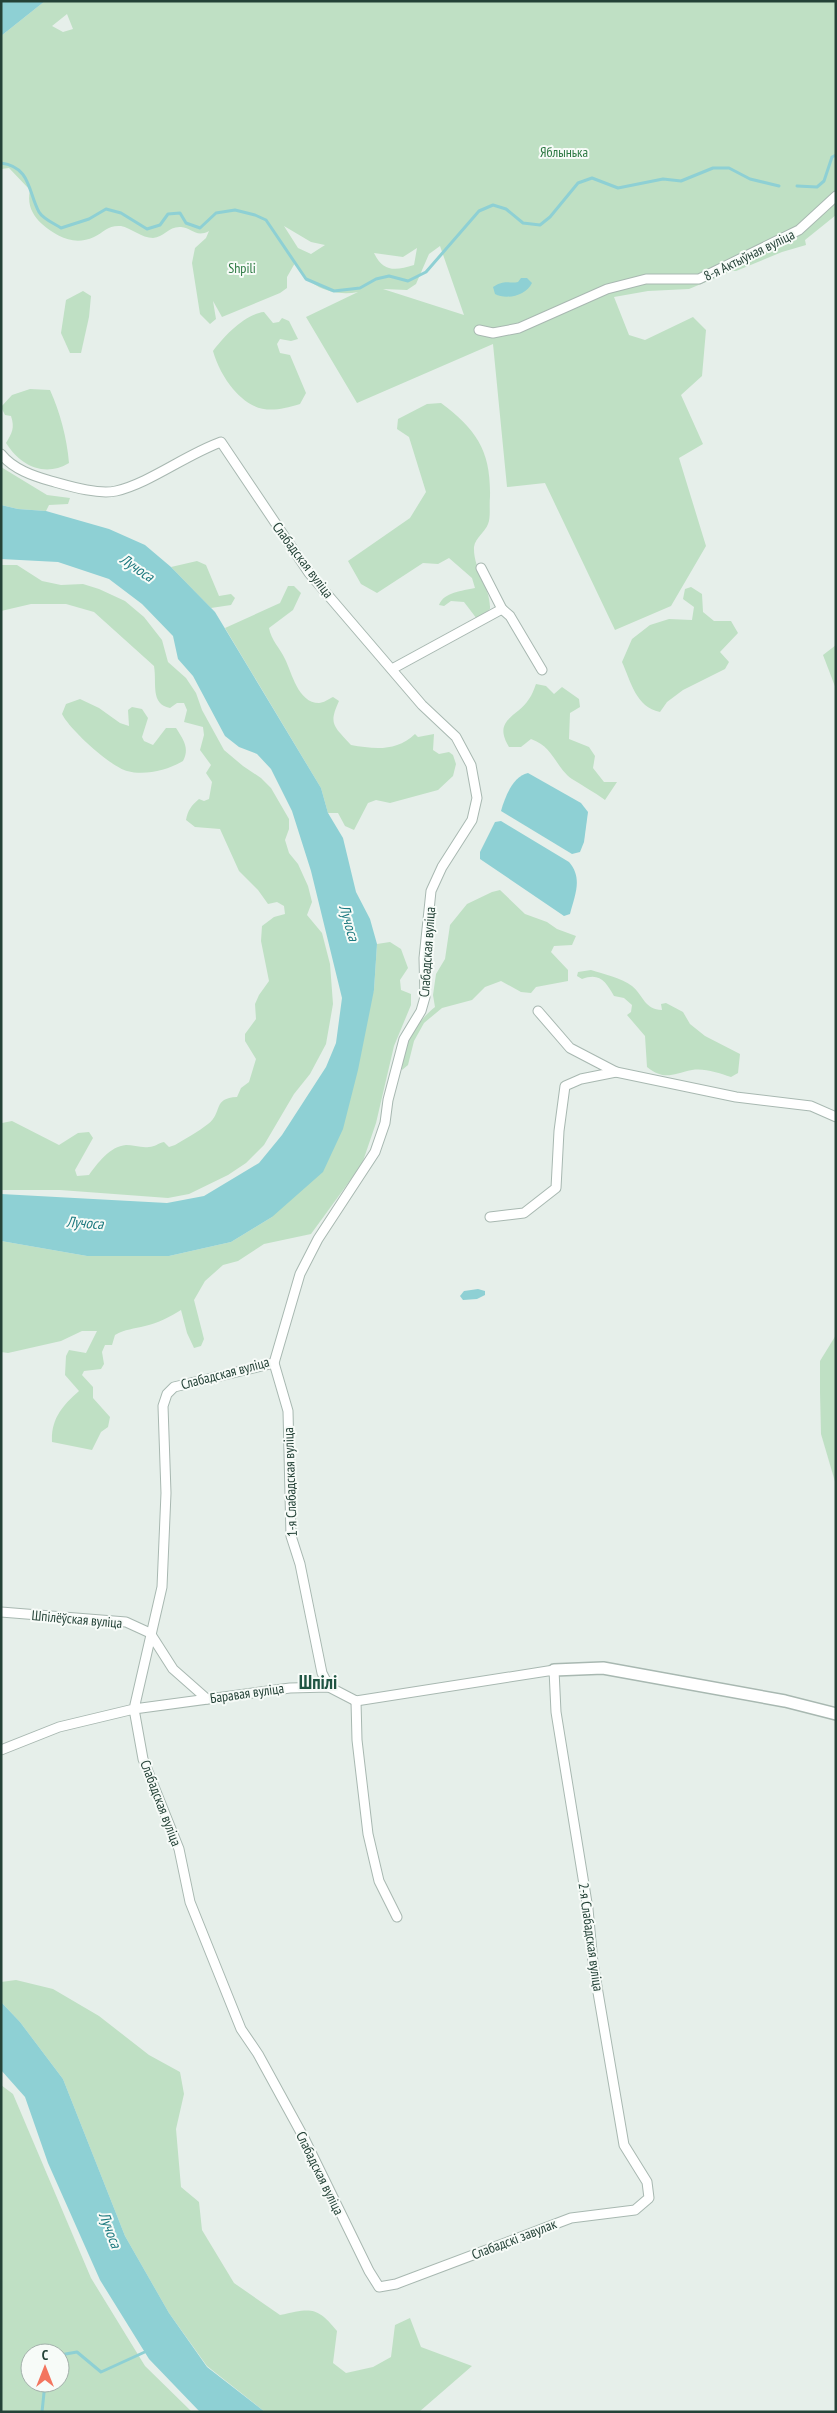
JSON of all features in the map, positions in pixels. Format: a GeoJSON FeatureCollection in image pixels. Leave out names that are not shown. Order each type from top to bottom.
{"type":"FeatureCollection","features":[{"type":"Feature","properties":{"kind":"street","name":"8-я Актыўная вуліца"},"geometry":{"type":"LineString","coordinates":[[479,330],[493,333],[519,328],[607,289],[646,279],[699,280],[799,230],[836,196]]}},
{"type":"Feature","properties":{"kind":"street","name":"Слабадская вуліца"},"geometry":{"type":"LineString","coordinates":[[1,454],[22,471],[44,479],[77,488],[114,491],[133,485],[200,449],[220,442],[309,573],[422,705],[456,738],[471,765],[477,798],[472,820],[442,867],[431,891],[424,958],[425,997],[421,1011],[404,1039],[388,1100],[385,1123],[375,1152],[318,1239],[300,1274],[274,1363],[174,1387],[167,1394],[163,1406],[166,1493],[162,1587],[150,1632],[134,1709],[143,1759],[178,1849],[190,1902],[241,2029],[258,2054],[304,2138],[369,2271],[379,2287]]}},
{"type":"Feature","properties":{"kind":"street"},"geometry":{"type":"LineString","coordinates":[[481,568],[502,609],[510,616],[520,631],[542,670]]}},
{"type":"Feature","properties":{"kind":"street"},"geometry":{"type":"LineString","coordinates":[[392,669],[502,609]]}},
{"type":"Feature","properties":{"kind":"street"},"geometry":{"type":"LineString","coordinates":[[538,1011],[570,1048],[616,1072],[736,1097],[811,1106],[836,1117]]}},
{"type":"Feature","properties":{"kind":"street"},"geometry":{"type":"LineString","coordinates":[[490,1217],[524,1213],[556,1188],[559,1131],[565,1086],[582,1079],[616,1072]]}},
{"type":"Feature","properties":{"kind":"street","name":"1-я Слабадская вуліца"},"geometry":{"type":"LineString","coordinates":[[274,1363],[288,1411],[291,1536],[300,1564],[322,1673],[329,1687]]}},
{"type":"Feature","properties":{"kind":"street","name":"Шпілёўская вуліца"},"geometry":{"type":"LineString","coordinates":[[1,1612],[126,1622],[150,1632]]}},
{"type":"Feature","properties":{"kind":"street"},"geometry":{"type":"LineString","coordinates":[[150,1632],[173,1670],[208,1699]]}},
{"type":"Feature","properties":{"kind":"street"},"geometry":{"type":"LineString","coordinates":[[397,1917],[379,1881],[368,1834],[357,1740],[356,1701],[554,1670],[603,1668],[785,1701],[836,1714]]}},
{"type":"Feature","properties":{"kind":"street","name":"2-я Слабадская вуліца"},"geometry":{"type":"LineString","coordinates":[[554,1670],[556,1712],[588,1909],[593,1963],[624,2145],[647,2182],[649,2198]]}},
{"type":"Feature","properties":{"kind":"street","name":"Баравая вуліца"},"geometry":{"type":"LineString","coordinates":[[1,1750],[59,1727],[134,1709],[290,1688],[329,1687],[356,1701]]}},
{"type":"Feature","properties":{"kind":"street","name":"Слабадскі завулак"},"geometry":{"type":"LineString","coordinates":[[379,2287],[396,2284],[571,2218],[635,2210],[649,2198]]}},
{"type":"Feature","properties":{"kind":"green space","name":"Яблынька"},"geometry":{"type":"Polygon","coordinates":[[[45,1],[836,1],[836,215],[805,240],[806,245],[782,252],[689,289],[648,291],[614,297],[629,335],[645,340],[693,317],[706,330],[702,376],[681,395],[703,444],[679,458],[706,546],[671,606],[615,630],[545,483],[507,487],[493,344],[357,403],[306,317],[358,292],[339,293],[321,288],[306,278],[295,263],[287,277],[287,288],[280,293],[222,317],[213,301],[216,319],[210,324],[200,314],[192,263],[195,248],[206,238],[209,231],[197,233],[177,227],[153,238],[125,227],[117,226],[109,228],[87,240],[80,241],[66,239],[42,224],[35,217],[31,209],[29,200],[30,190],[9,168],[1,169],[1,36],[45,1]],[[67,14],[52,26],[63,32],[73,29],[67,14]],[[284,226],[298,248],[311,254],[325,245],[311,242],[284,226]],[[440,246],[429,254],[416,284],[407,290],[383,289],[464,315],[440,246]],[[417,248],[403,257],[374,253],[381,264],[395,269],[414,265],[417,248]]]}},
{"type":"Feature","properties":{"kind":"green space"},"geometry":{"type":"Polygon","coordinates":[[[83,291],[91,296],[89,317],[81,353],[70,353],[61,333],[66,300],[83,291]]]}},
{"type":"Feature","properties":{"kind":"green space"},"geometry":{"type":"Polygon","coordinates":[[[264,312],[273,323],[279,322],[282,318],[289,321],[298,339],[291,341],[280,339],[277,344],[280,353],[290,355],[306,393],[300,404],[272,410],[256,407],[248,403],[233,389],[224,376],[213,351],[242,321],[264,312]]]}},
{"type":"Feature","properties":{"kind":"green space"},"geometry":{"type":"Polygon","coordinates":[[[30,389],[50,390],[65,435],[69,463],[51,469],[33,467],[18,458],[6,443],[13,424],[11,416],[5,415],[1,407],[12,395],[30,389]]]}},
{"type":"Feature","properties":{"kind":"green space"},"geometry":{"type":"Polygon","coordinates":[[[441,403],[473,432],[488,467],[490,481],[489,521],[487,527],[476,541],[474,555],[488,593],[490,609],[477,619],[464,602],[451,601],[444,606],[439,605],[449,595],[475,588],[472,578],[449,558],[438,564],[423,563],[377,593],[361,584],[348,561],[410,518],[426,492],[409,437],[397,429],[398,419],[427,404],[441,403]]]}},
{"type":"Feature","properties":{"kind":"green space"},"geometry":{"type":"Polygon","coordinates":[[[1,467],[47,495],[70,498],[68,504],[49,505],[46,511],[18,509],[1,505],[1,467]]]}},
{"type":"Feature","properties":{"kind":"green space"},"geometry":{"type":"Polygon","coordinates":[[[197,561],[206,565],[219,596],[231,594],[235,598],[231,605],[211,608],[171,567],[197,561]]]}},
{"type":"Feature","properties":{"kind":"green space"},"geometry":{"type":"Polygon","coordinates":[[[1,565],[17,565],[42,581],[61,585],[83,584],[99,589],[125,601],[144,617],[162,640],[168,662],[186,678],[196,693],[202,710],[224,750],[271,788],[289,819],[289,829],[285,840],[289,853],[298,864],[308,886],[312,902],[307,915],[322,933],[330,964],[333,1004],[326,1044],[310,1074],[294,1094],[264,1145],[246,1163],[228,1175],[189,1194],[168,1198],[60,1190],[1,1190],[2,1123],[12,1121],[59,1145],[78,1133],[89,1132],[93,1138],[75,1170],[77,1176],[89,1175],[104,1156],[120,1146],[151,1147],[164,1142],[169,1147],[175,1145],[213,1120],[224,1100],[237,1097],[241,1088],[249,1082],[256,1059],[245,1041],[245,1034],[256,1019],[255,1004],[269,981],[261,941],[262,926],[274,917],[285,914],[284,906],[277,902],[268,904],[258,890],[239,871],[220,829],[195,827],[186,820],[192,806],[199,799],[204,801],[209,799],[212,782],[206,773],[211,765],[200,750],[204,735],[203,727],[184,722],[187,710],[184,703],[177,703],[170,708],[159,702],[156,692],[154,666],[94,612],[66,604],[31,604],[1,611],[1,565]]]}},
{"type":"Feature","properties":{"kind":"green space"},"geometry":{"type":"Polygon","coordinates":[[[288,586],[294,586],[301,593],[293,610],[269,628],[301,693],[312,702],[321,703],[333,697],[339,701],[334,715],[334,725],[351,745],[384,748],[400,744],[415,734],[418,737],[434,734],[433,750],[439,754],[449,752],[453,755],[456,764],[453,776],[438,790],[390,803],[376,800],[368,803],[354,830],[345,826],[338,813],[328,813],[321,788],[225,628],[280,603],[288,586]]]}},
{"type":"Feature","properties":{"kind":"green space"},"geometry":{"type":"Polygon","coordinates":[[[691,587],[702,594],[703,612],[714,621],[731,621],[738,633],[720,652],[729,662],[725,669],[683,690],[667,702],[660,712],[645,705],[635,693],[622,662],[632,639],[650,625],[669,619],[692,620],[694,607],[683,599],[685,589],[691,587]]]}},
{"type":"Feature","properties":{"kind":"green space"},"geometry":{"type":"Polygon","coordinates":[[[836,645],[836,689],[823,655],[836,645]]]}},
{"type":"Feature","properties":{"kind":"green space"},"geometry":{"type":"Polygon","coordinates":[[[536,684],[546,686],[554,694],[562,687],[579,699],[580,707],[570,713],[569,739],[589,747],[595,756],[593,768],[604,782],[617,782],[605,800],[566,774],[550,752],[539,743],[531,739],[521,747],[509,747],[503,730],[505,724],[529,699],[536,684]]]}},
{"type":"Feature","properties":{"kind":"green space"},"geometry":{"type":"Polygon","coordinates":[[[80,699],[99,708],[120,723],[129,726],[128,710],[132,707],[142,709],[148,718],[142,737],[144,741],[153,745],[166,728],[176,728],[186,748],[183,761],[163,769],[141,773],[127,771],[111,763],[73,729],[62,714],[66,704],[80,699]]]}},
{"type":"Feature","properties":{"kind":"green space"},"geometry":{"type":"Polygon","coordinates":[[[500,890],[525,914],[576,936],[572,945],[554,946],[551,952],[568,970],[568,981],[536,987],[531,993],[521,992],[501,981],[485,987],[472,1000],[442,1008],[424,1023],[414,1041],[408,1065],[402,1070],[405,1052],[412,1035],[422,1019],[435,1007],[433,995],[436,974],[445,959],[450,925],[467,904],[500,890]]]}},
{"type":"Feature","properties":{"kind":"green space"},"geometry":{"type":"Polygon","coordinates":[[[390,942],[401,949],[408,968],[400,980],[401,990],[411,994],[411,1005],[394,1046],[376,1123],[362,1164],[311,1234],[264,1244],[238,1261],[223,1265],[205,1281],[194,1300],[204,1339],[201,1346],[194,1348],[187,1333],[181,1310],[150,1325],[126,1330],[115,1335],[112,1345],[105,1345],[102,1352],[104,1364],[101,1369],[84,1371],[82,1375],[93,1387],[93,1398],[110,1417],[108,1427],[101,1432],[92,1450],[52,1442],[53,1426],[59,1414],[67,1402],[79,1391],[65,1375],[66,1356],[69,1350],[86,1353],[97,1331],[82,1331],[61,1341],[8,1353],[1,1352],[1,1241],[87,1256],[169,1256],[231,1242],[272,1217],[374,990],[377,944],[390,942]]]}},
{"type":"Feature","properties":{"kind":"green space"},"geometry":{"type":"Polygon","coordinates":[[[591,970],[628,983],[652,1008],[662,1010],[661,1004],[666,1003],[683,1012],[690,1024],[705,1036],[740,1054],[738,1073],[731,1077],[712,1071],[692,1070],[664,1075],[647,1067],[645,1036],[627,1015],[631,1012],[632,1005],[624,998],[614,996],[602,980],[593,977],[582,979],[577,976],[578,972],[591,970]]]}},
{"type":"Feature","properties":{"kind":"green space"},"geometry":{"type":"Polygon","coordinates":[[[836,1335],[836,1485],[821,1434],[820,1361],[836,1335]]]}},
{"type":"Feature","properties":{"kind":"green space"},"geometry":{"type":"Polygon","coordinates":[[[16,1980],[53,1989],[99,2016],[149,2055],[180,2072],[184,2094],[176,2129],[181,2187],[199,2202],[202,2230],[234,2283],[280,2315],[306,2310],[313,2311],[324,2317],[337,2331],[333,2363],[346,2373],[373,2367],[391,2357],[395,2325],[410,2318],[421,2347],[472,2366],[419,2412],[265,2412],[207,2366],[169,2313],[125,2236],[63,2079],[20,2022],[1,2002],[1,1982],[16,1980]]]}},
{"type":"Feature","properties":{"kind":"green space"},"geometry":{"type":"Polygon","coordinates":[[[1,2085],[13,2094],[91,2278],[145,2366],[192,2412],[1,2412],[1,2085]]]}},
{"type":"Feature","properties":{"kind":"water"},"geometry":{"type":"Polygon","coordinates":[[[1,1],[45,1],[1,36],[1,1]]]}},
{"type":"Feature","properties":{"kind":"water"},"geometry":{"type":"Polygon","coordinates":[[[521,278],[527,278],[532,283],[521,294],[505,297],[495,294],[493,287],[504,282],[518,282],[521,278]]]}},
{"type":"Feature","properties":{"kind":"water","name":"Лучоса"},"geometry":{"type":"Polygon","coordinates":[[[1,505],[18,509],[46,511],[109,529],[145,545],[171,567],[215,612],[321,788],[328,813],[343,838],[356,892],[370,919],[377,944],[374,990],[358,1070],[343,1129],[323,1172],[272,1217],[231,1242],[169,1256],[87,1256],[1,1241],[1,1194],[167,1203],[204,1196],[259,1163],[282,1135],[326,1067],[336,1043],[342,998],[311,871],[292,811],[271,769],[257,754],[239,747],[225,736],[193,676],[178,659],[173,636],[142,604],[109,579],[58,562],[1,559],[1,505]]]}},
{"type":"Feature","properties":{"kind":"water"},"geometry":{"type":"Polygon","coordinates":[[[528,773],[581,803],[588,812],[584,842],[580,852],[572,854],[501,811],[507,794],[514,783],[518,778],[528,773]]]}},
{"type":"Feature","properties":{"kind":"water"},"geometry":{"type":"Polygon","coordinates":[[[501,821],[569,862],[576,874],[577,880],[576,893],[570,914],[564,916],[480,859],[480,852],[495,822],[501,821]]]}},
{"type":"Feature","properties":{"kind":"water"},"geometry":{"type":"Polygon","coordinates":[[[478,1289],[485,1291],[485,1295],[477,1299],[463,1300],[460,1296],[464,1291],[478,1289]]]}},
{"type":"Feature","properties":{"kind":"water","name":"Лучоса"},"geometry":{"type":"Polygon","coordinates":[[[1,2002],[20,2022],[63,2079],[125,2236],[169,2313],[207,2367],[265,2412],[200,2412],[149,2359],[100,2280],[48,2163],[25,2097],[1,2070],[1,2002]]]}},
{"type":"Feature","properties":{"kind":"waterway"},"geometry":{"type":"LineString","coordinates":[[797,186],[817,187],[824,181],[832,157],[836,155]]}},
{"type":"Feature","properties":{"kind":"waterway"},"geometry":{"type":"LineString","coordinates":[[1,163],[11,165],[23,175],[41,215],[61,228],[89,219],[106,209],[121,213],[147,229],[160,225],[168,214],[180,213],[186,223],[200,228],[216,213],[235,210],[255,215],[266,220],[306,279],[334,291],[360,288],[376,279],[389,276],[408,281],[426,272],[479,211],[493,205],[506,209],[523,223],[540,225],[550,217],[578,183],[592,178],[618,188],[663,179],[681,181],[713,168],[729,168],[750,179],[779,186]]}},
{"type":"Feature","properties":{"kind":"waterway"},"geometry":{"type":"LineString","coordinates":[[70,2353],[77,2352],[101,2372],[147,2351]]}},
{"type":"Feature","properties":{"kind":"waterway"},"geometry":{"type":"LineString","coordinates":[[42,2412],[44,2393]]}},
{"type":"Feature","properties":{"kind":"district","name":"Шпілі"},"geometry":{"type":"Point","coordinates":[318,1682]}},
{"type":"Feature","properties":{"kind":"park label","name":"Shpili"},"geometry":{"type":"Point","coordinates":[242,268]}}]}
